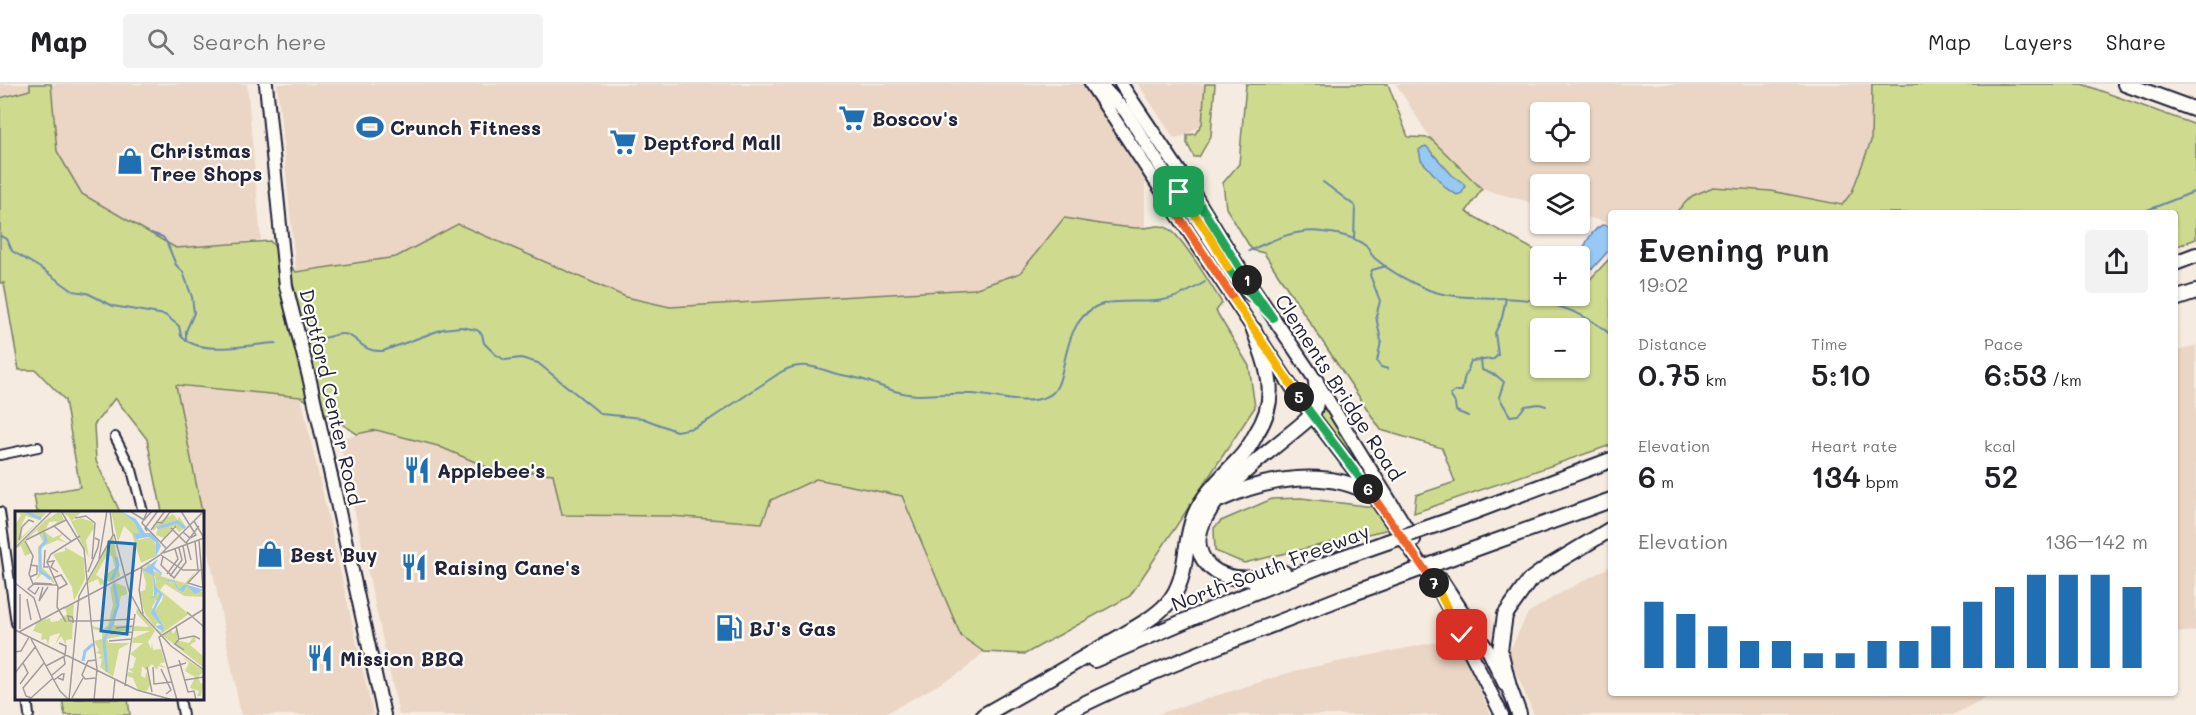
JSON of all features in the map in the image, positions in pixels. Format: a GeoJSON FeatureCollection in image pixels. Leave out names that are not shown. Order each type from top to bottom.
{"type":"FeatureCollection","features":[{"type":"Feature","properties":{"kind":"highway"},"geometry":{"type":"LineString","coordinates":[[2126,84],[2196,110]]}},
{"type":"Feature","properties":{"kind":"highway"},"geometry":{"type":"LineString","coordinates":[[2178,262],[2196,255]]}},
{"type":"Feature","properties":{"kind":"highway"},"geometry":{"type":"LineString","coordinates":[[2178,298],[2196,292]]}},
{"type":"Feature","properties":{"kind":"highway"},"geometry":{"type":"LineString","coordinates":[[1047,679],[1142,624],[1168,604],[1174,594],[1184,570],[1187,540],[1194,516],[1212,490],[1244,454],[1267,413],[1269,378],[1254,330]]}},
{"type":"Feature","properties":{"kind":"highway"},"geometry":{"type":"LineString","coordinates":[[1316,381],[1317,401],[1312,415],[1229,486],[1201,527],[1199,544],[1203,558],[1209,566],[1227,576],[1254,578],[1341,558]]}},
{"type":"Feature","properties":{"kind":"highway","name":"North-South Freeway"},"geometry":{"type":"LineString","coordinates":[[984,715],[1047,679],[1276,582],[1608,461]]}},
{"type":"Feature","properties":{"kind":"highway"},"geometry":{"type":"LineString","coordinates":[[1216,502],[1236,492],[1280,480],[1345,482],[1372,494]]}},
{"type":"Feature","properties":{"kind":"highway"},"geometry":{"type":"LineString","coordinates":[[1062,715],[1089,701],[1351,594],[1608,501]]}},
{"type":"Feature","properties":{"kind":"highway"},"geometry":{"type":"LineString","coordinates":[[1519,715],[1500,650],[1505,615],[1529,581],[1608,531]]}},
{"type":"Feature","properties":{"kind":"highway"},"geometry":{"type":"LineString","coordinates":[[1072,715],[1089,701]]}},
{"type":"Feature","properties":{"kind":"main road","name":"Deptford Center Road"},"geometry":{"type":"LineString","coordinates":[[266,84],[286,286],[384,715]]}},
{"type":"Feature","properties":{"kind":"main road","name":"Clements Bridge Road"},"geometry":{"type":"LineString","coordinates":[[1091,84],[1312,415],[1372,494],[1440,592],[1502,715]]}},
{"type":"Feature","properties":{"kind":"main road"},"geometry":{"type":"LineString","coordinates":[[1100,84],[1126,112],[1174,188],[1179,192],[1195,196]]}},
{"type":"Feature","properties":{"kind":"main road","name":"Clements Bridge Road"},"geometry":{"type":"LineString","coordinates":[[1121,84],[1316,381],[1422,553],[1489,652],[1519,715]]}},
{"type":"Feature","properties":{"kind":"main road"},"geometry":{"type":"LineString","coordinates":[[1164,194],[1171,194],[1185,202],[1238,282],[1273,318]]}},
{"type":"Feature","properties":{"kind":"street"},"geometry":{"type":"LineString","coordinates":[[116,437],[132,470],[142,511]]}},
{"type":"Feature","properties":{"kind":"street"},"geometry":{"type":"LineString","coordinates":[[0,454],[38,447]]}},
{"type":"Feature","properties":{"kind":"street"},"geometry":{"type":"LineString","coordinates":[[0,512],[15,616]]}},
{"type":"Feature","properties":{"kind":"street"},"geometry":{"type":"LineString","coordinates":[[27,700],[29,715]]}},
{"type":"Feature","properties":{"kind":"street"},"geometry":{"type":"LineString","coordinates":[[180,700],[183,715]]}},
{"type":"Feature","properties":{"kind":"shaded area"},"geometry":{"type":"Polygon","coordinates":[[[0,84],[30,84],[30,90],[0,98],[0,84]]]}},
{"type":"Feature","properties":{"kind":"shaded area"},"geometry":{"type":"Polygon","coordinates":[[[51,84],[247,84],[261,240],[176,248],[82,194],[57,151],[51,84]]]}},
{"type":"Feature","properties":{"kind":"shaded area","name":"Deptford Mall"},"geometry":{"type":"Polygon","coordinates":[[[277,84],[1083,84],[1145,180],[1145,228],[1120,227],[1020,273],[974,289],[670,307],[626,297],[458,224],[396,257],[296,272],[277,84]]]}},
{"type":"Feature","properties":{"kind":"shaded area"},"geometry":{"type":"Polygon","coordinates":[[[1138,84],[1205,84],[1202,124],[1187,135],[1174,138],[1138,84]]]}},
{"type":"Feature","properties":{"kind":"shaded area"},"geometry":{"type":"Polygon","coordinates":[[[1396,84],[1872,84],[1871,141],[1852,192],[1842,205],[1692,196],[1676,210],[1608,210],[1608,223],[1590,218],[1590,174],[1530,174],[1530,202],[1482,189],[1430,138],[1396,84]]]}},
{"type":"Feature","properties":{"kind":"shaded area"},"geometry":{"type":"Polygon","coordinates":[[[2196,345],[2196,631],[2178,633],[2178,351],[2196,345]]]}},
{"type":"Feature","properties":{"kind":"shaded area"},"geometry":{"type":"Polygon","coordinates":[[[176,385],[301,397],[373,715],[241,715],[204,527],[204,511],[201,511],[176,385]]]}},
{"type":"Feature","properties":{"kind":"shaded area"},"geometry":{"type":"Polygon","coordinates":[[[376,430],[438,446],[489,468],[554,474],[562,515],[670,516],[762,523],[771,500],[816,479],[902,496],[961,635],[984,652],[963,671],[883,715],[399,715],[339,439],[376,430]]]}},
{"type":"Feature","properties":{"kind":"shaded area"},"geometry":{"type":"Polygon","coordinates":[[[1608,568],[1608,696],[1988,696],[1953,715],[1534,715],[1508,654],[1528,613],[1608,568]]]}},
{"type":"Feature","properties":{"kind":"shaded area"},"geometry":{"type":"Polygon","coordinates":[[[1456,638],[1491,715],[1155,715],[1298,670],[1456,638]]]}},
{"type":"Feature","properties":{"kind":"green space"},"geometry":{"type":"Polygon","coordinates":[[[30,84],[51,84],[57,151],[82,194],[176,248],[270,241],[296,272],[396,257],[458,224],[626,297],[670,307],[974,289],[1020,273],[1064,218],[1122,227],[1162,226],[1169,229],[1182,242],[1222,303],[1216,311],[1249,366],[1255,407],[1130,596],[1025,654],[984,652],[961,636],[902,496],[816,479],[771,500],[762,523],[670,516],[562,515],[553,474],[489,468],[438,446],[376,430],[357,434],[301,397],[176,385],[202,511],[162,511],[147,439],[115,398],[94,425],[96,461],[120,511],[37,511],[34,495],[80,487],[65,400],[36,370],[19,370],[4,283],[0,283],[0,98],[30,90],[30,84]]]}},
{"type":"Feature","properties":{"kind":"green space"},"geometry":{"type":"Polygon","coordinates":[[[1205,84],[1215,84],[1211,136],[1199,157],[1194,157],[1187,143],[1187,135],[1195,134],[1202,124],[1205,84]]]}},
{"type":"Feature","properties":{"kind":"green space"},"geometry":{"type":"Polygon","coordinates":[[[1246,84],[1388,84],[1408,137],[1430,138],[1482,189],[1466,212],[1530,248],[1530,306],[1590,306],[1590,279],[1608,260],[1608,446],[1414,513],[1416,495],[1455,482],[1442,448],[1381,430],[1264,253],[1252,250],[1226,208],[1223,183],[1239,164],[1246,84]]]}},
{"type":"Feature","properties":{"kind":"green space"},"geometry":{"type":"Polygon","coordinates":[[[1872,84],[2082,84],[2196,125],[2196,239],[2178,246],[2178,210],[1678,210],[1692,196],[1713,187],[1771,191],[1842,205],[1852,192],[1871,141],[1872,84]]]}},
{"type":"Feature","properties":{"kind":"green space"},"geometry":{"type":"Polygon","coordinates":[[[1324,404],[1337,422],[1368,477],[1366,478],[1319,416],[1324,404]]]}},
{"type":"Feature","properties":{"kind":"green space"},"geometry":{"type":"Polygon","coordinates":[[[1301,498],[1373,507],[1389,529],[1244,563],[1215,551],[1214,528],[1221,521],[1272,499],[1301,498]]]}},
{"type":"Feature","properties":{"kind":"green space"},"geometry":{"type":"Polygon","coordinates":[[[62,700],[128,700],[130,715],[65,715],[62,700]]]}},
{"type":"Feature","properties":{"kind":"water"},"geometry":{"type":"Polygon","coordinates":[[[1426,146],[1452,175],[1463,183],[1465,187],[1462,193],[1457,195],[1447,189],[1421,160],[1419,150],[1426,146]]]}},
{"type":"Feature","properties":{"kind":"water"},"geometry":{"type":"Polygon","coordinates":[[[1602,225],[1608,226],[1608,251],[1590,269],[1590,246],[1584,246],[1591,235],[1602,225]]]}},
{"type":"Feature","properties":{"kind":"waterway"},"geometry":{"type":"LineString","coordinates":[[1323,182],[1355,206],[1354,240]]}},
{"type":"Feature","properties":{"kind":"waterway"},"geometry":{"type":"LineString","coordinates":[[2148,210],[2196,191]]}},
{"type":"Feature","properties":{"kind":"waterway"},"geometry":{"type":"LineString","coordinates":[[1249,251],[1294,233],[1313,231],[1339,234],[1362,243],[1375,259],[1389,269],[1437,293],[1542,302],[1585,317],[1608,332]]}},
{"type":"Feature","properties":{"kind":"waterway"},"geometry":{"type":"LineString","coordinates":[[151,233],[163,237],[167,243],[176,265],[183,272],[192,297],[194,313],[186,331],[186,341]]}},
{"type":"Feature","properties":{"kind":"waterway"},"geometry":{"type":"LineString","coordinates":[[0,236],[7,239],[12,251],[73,291],[87,293],[113,306],[165,315],[179,326],[181,336],[200,346],[226,348],[276,343]]}},
{"type":"Feature","properties":{"kind":"waterway"},"geometry":{"type":"LineString","coordinates":[[1386,266],[1372,270],[1370,275],[1380,301],[1376,316],[1381,341],[1377,362],[1381,367],[1388,369]]}},
{"type":"Feature","properties":{"kind":"waterway"},"geometry":{"type":"LineString","coordinates":[[315,341],[344,334],[349,335],[364,347],[383,351],[443,329],[461,327],[477,330],[482,334],[484,343],[495,354],[505,360],[521,358],[538,363],[601,414],[642,418],[676,431],[693,428],[709,420],[781,372],[796,366],[816,368],[917,395],[971,394],[1020,400],[1039,399],[1055,390],[1075,328],[1083,316],[1095,307],[1119,302],[1169,299],[1205,282]]}},
{"type":"Feature","properties":{"kind":"waterway"},"geometry":{"type":"LineString","coordinates":[[1468,416],[1456,411],[1455,403],[1450,395],[1455,391],[1462,391],[1471,361],[1494,359],[1498,355],[1495,333],[1502,318],[1506,298]]}},
{"type":"Feature","properties":{"kind":"waterway"},"geometry":{"type":"LineString","coordinates":[[1481,359],[1482,370],[1497,376],[1504,382],[1499,397],[1510,416],[1518,415],[1525,406],[1539,404],[1546,406]]}},
{"type":"Feature","properties":{"kind":"place","name":"Boscov's"},"geometry":{"type":"Point","coordinates":[852,118]}},
{"type":"Feature","properties":{"kind":"place","name":"Crunch Fitness"},"geometry":{"type":"Point","coordinates":[370,127]}},
{"type":"Feature","properties":{"kind":"place","name":"Deptford Mall"},"geometry":{"type":"Point","coordinates":[623,142]}},
{"type":"Feature","properties":{"kind":"place","name":"Christmas Tree Shops"},"geometry":{"type":"Point","coordinates":[130,161]}},
{"type":"Feature","properties":{"kind":"place","name":"Applebee's"},"geometry":{"type":"Point","coordinates":[417,470]}},
{"type":"Feature","properties":{"kind":"place","name":"Best Buy"},"geometry":{"type":"Point","coordinates":[270,554]}},
{"type":"Feature","properties":{"kind":"place","name":"Raising Cane's"},"geometry":{"type":"Point","coordinates":[414,567]}},
{"type":"Feature","properties":{"kind":"place","name":"BJ's Gas"},"geometry":{"type":"Point","coordinates":[729,628]}},
{"type":"Feature","properties":{"kind":"place","name":"Mission BBQ"},"geometry":{"type":"Point","coordinates":[320,658]}},
{"type":"Feature","properties":{"kind":"route"},"geometry":{"type":"LineString","coordinates":[[1179,192],[1195,196],[1273,318],[1238,282],[1185,202],[1171,194],[1164,194],[1301,401],[1372,494],[1440,592],[1462,635]]}}]}
